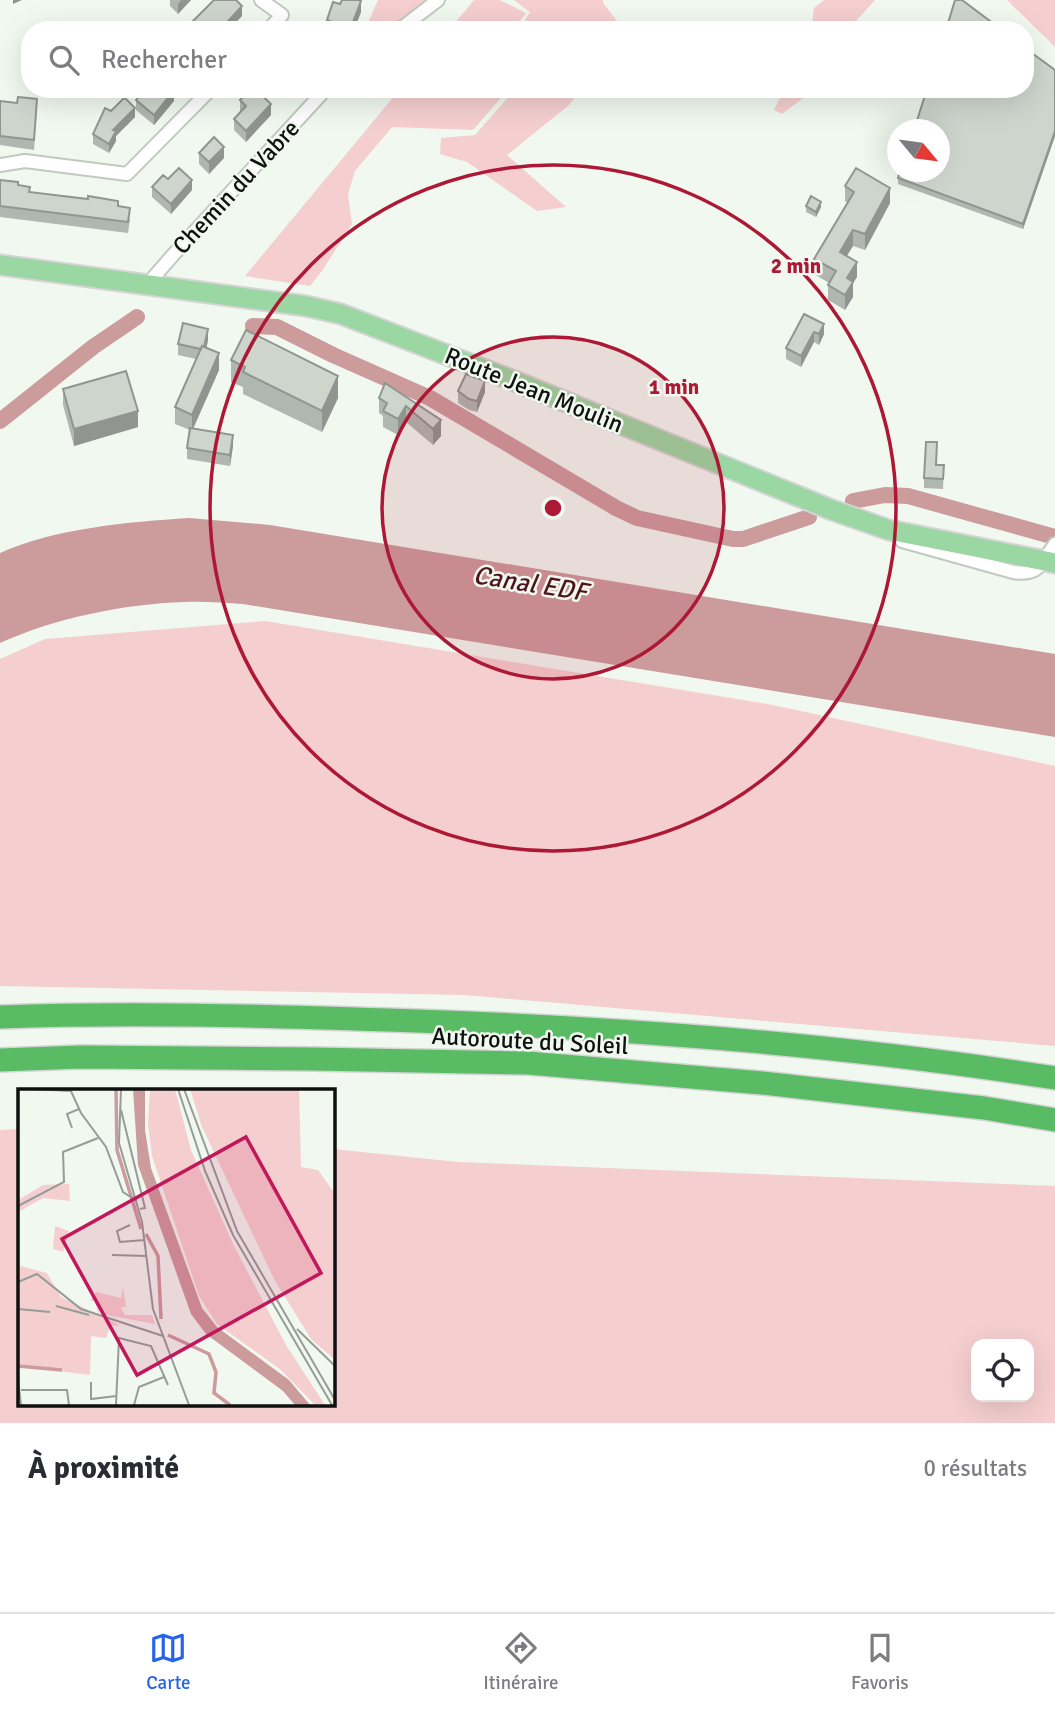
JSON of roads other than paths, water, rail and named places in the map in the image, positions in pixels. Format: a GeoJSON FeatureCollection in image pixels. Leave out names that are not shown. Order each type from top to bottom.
{"type":"FeatureCollection","features":[{"type":"Feature","properties":{"kind":"highway","name":"Autoroute du Soleil"},"geometry":{"type":"LineString","coordinates":[[0,1017],[300,1017],[513,1024],[752,1040],[985,1067],[1055,1078]]}},
{"type":"Feature","properties":{"kind":"highway","name":"Autoroute du Soleil"},"geometry":{"type":"LineString","coordinates":[[0,1060],[80,1057],[528,1063],[762,1083],[984,1108],[1055,1120]]}},
{"type":"Feature","properties":{"kind":"highway"},"geometry":{"type":"LineString","coordinates":[[0,1075],[50,1072],[80,1057]]}},
{"type":"Feature","properties":{"kind":"main road","name":"Route Jean Moulin"},"geometry":{"type":"LineString","coordinates":[[0,265],[306,306],[341,314],[890,530],[1049,562]]}},
{"type":"Feature","properties":{"kind":"street"},"geometry":{"type":"LineString","coordinates":[[261,0],[282,15],[276,21]]}},
{"type":"Feature","properties":{"kind":"street"},"geometry":{"type":"LineString","coordinates":[[411,21],[438,0]]}},
{"type":"Feature","properties":{"kind":"street"},"geometry":{"type":"LineString","coordinates":[[0,165],[25,161],[127,174],[202,98]]}},
{"type":"Feature","properties":{"kind":"street","name":"Chemin du Vabre"},"geometry":{"type":"LineString","coordinates":[[147,285],[318,98]]}},
{"type":"Feature","properties":{"kind":"street"},"geometry":{"type":"LineString","coordinates":[[1049,562],[1055,544]]}},
{"type":"Feature","properties":{"kind":"water","name":"Canal EDF"},"geometry":{"type":"Polygon","coordinates":[[[189,518],[270,525],[1055,654],[1055,737],[243,604],[184,602],[114,609],[44,626],[0,643],[0,553],[22,544],[68,532],[117,524],[189,518]]]}},
{"type":"Feature","properties":{"kind":"waterway"},"geometry":{"type":"LineString","coordinates":[[0,421],[93,347],[137,317]]}},
{"type":"Feature","properties":{"kind":"waterway"},"geometry":{"type":"LineString","coordinates":[[253,326],[277,327],[430,398],[637,518],[743,539],[809,517]]}},
{"type":"Feature","properties":{"kind":"waterway"},"geometry":{"type":"LineString","coordinates":[[853,501],[885,495],[908,496],[1055,537]]}}]}
